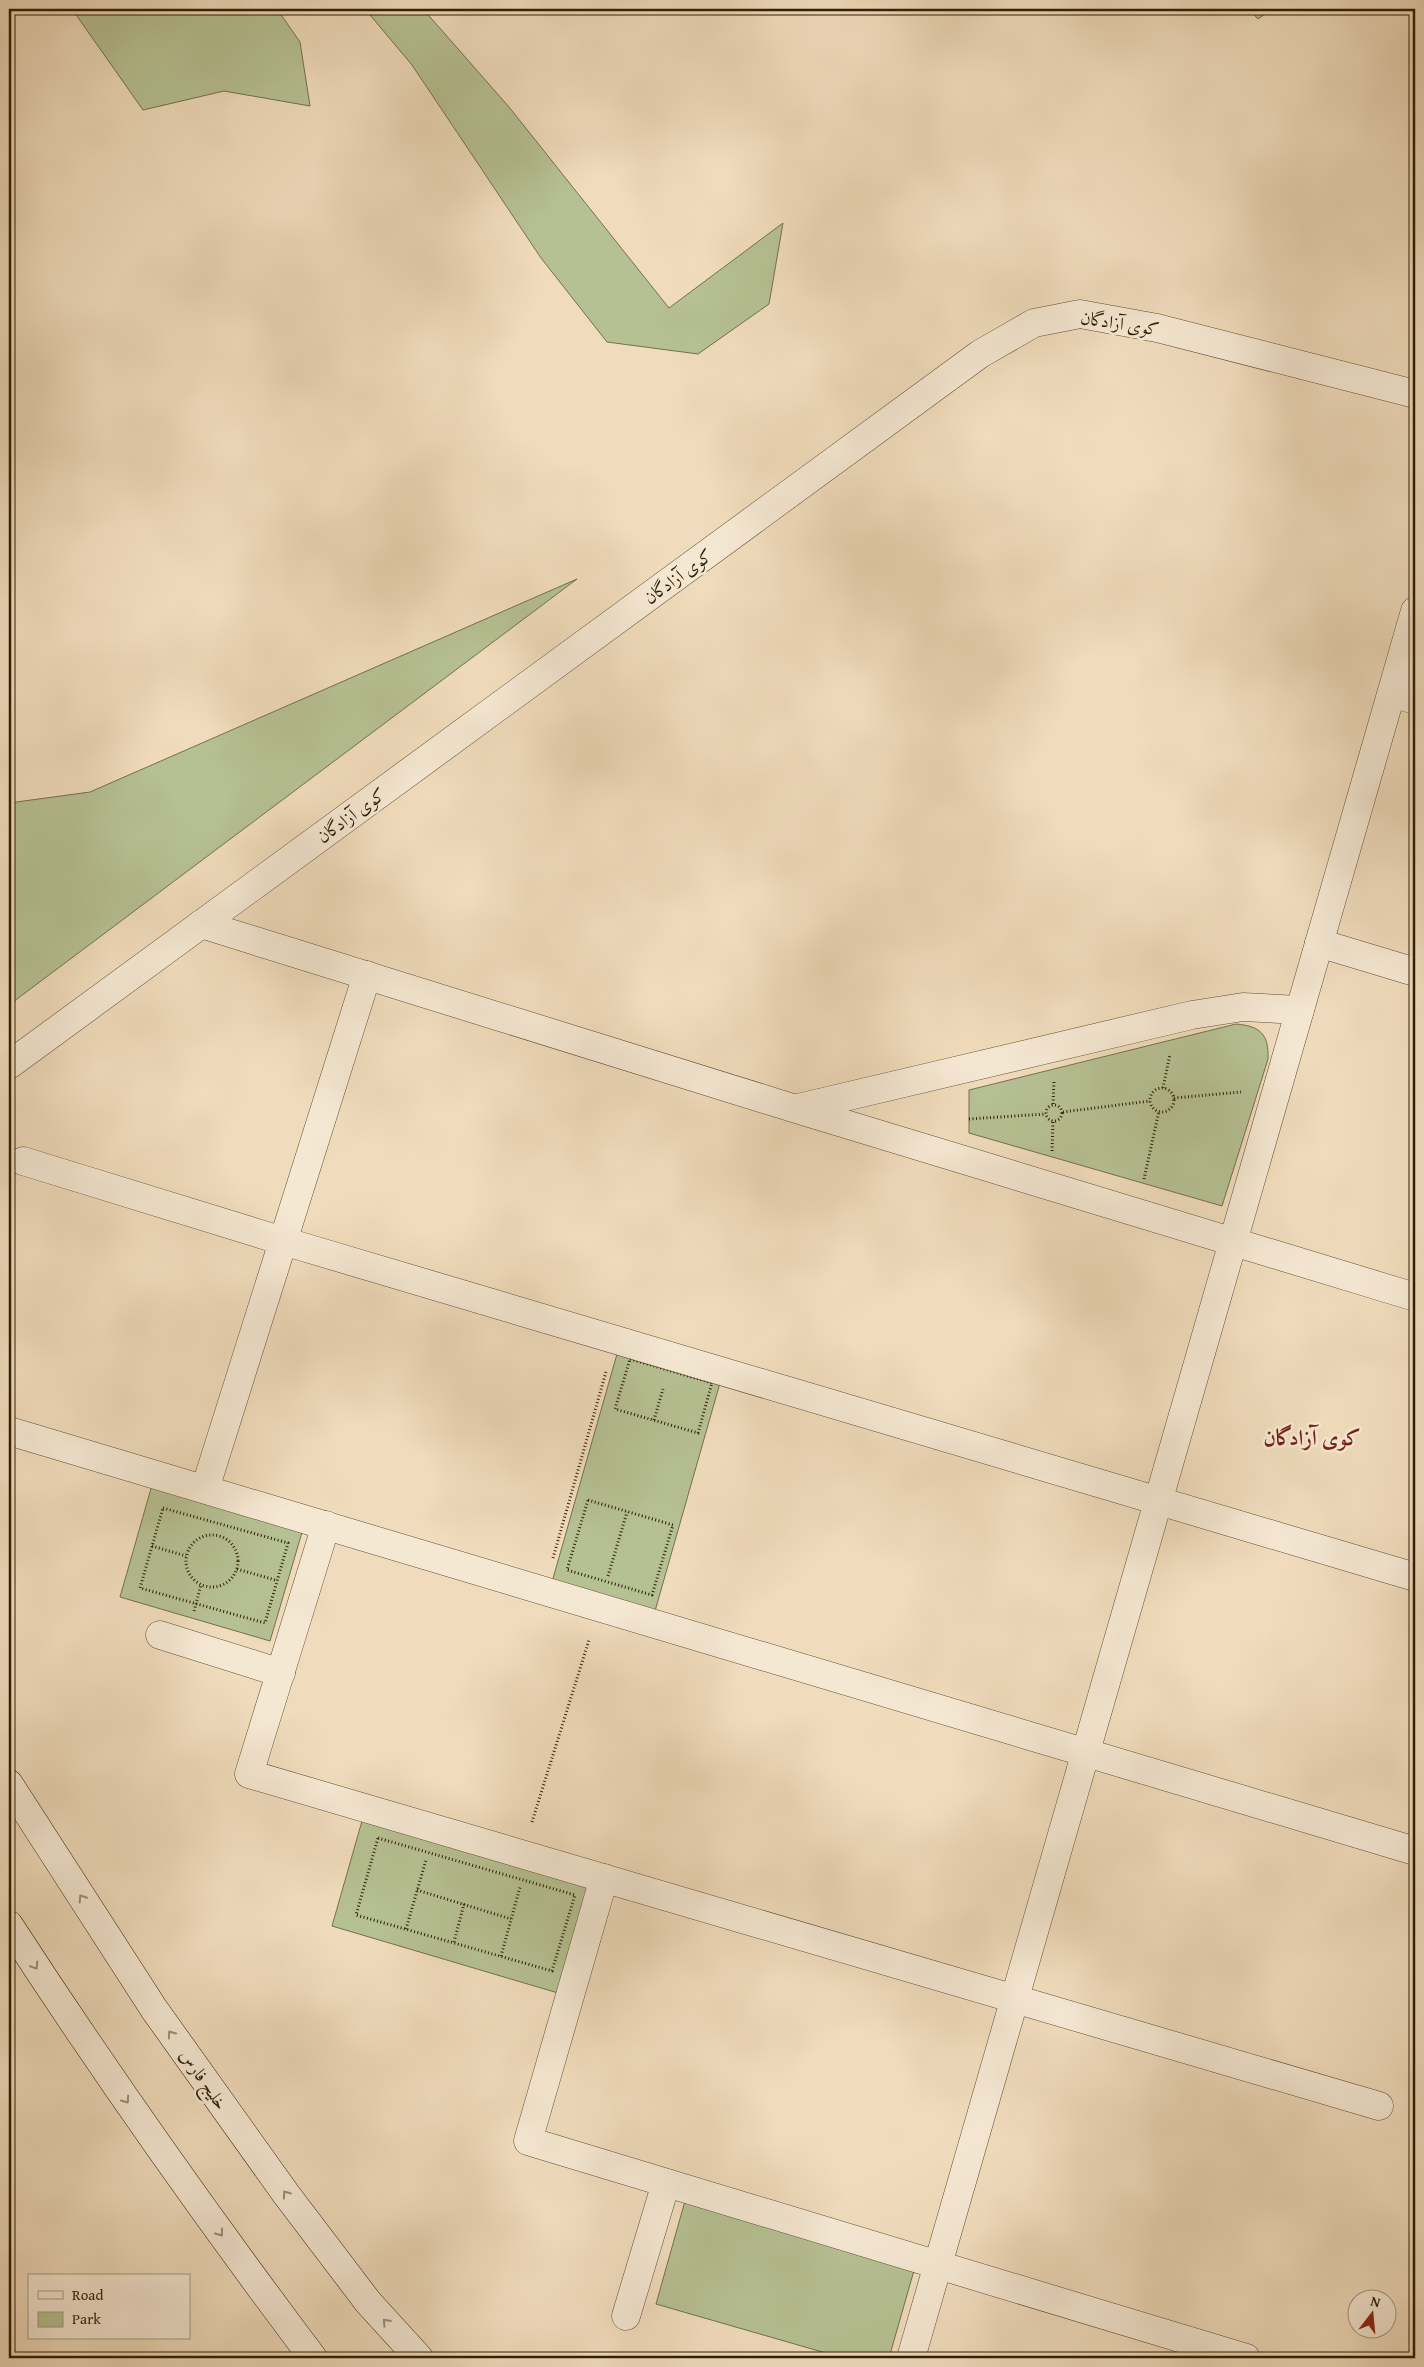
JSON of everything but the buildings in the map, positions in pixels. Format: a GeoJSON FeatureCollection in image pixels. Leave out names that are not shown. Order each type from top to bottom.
{"type":"FeatureCollection","features":[{"type":"Feature","properties":{"kind":"street","name":"کوی آزادگان"},"geometry":{"type":"LineString","coordinates":[[9,1065],[980,354],[1034,323],[1080,314],[1157,328],[1415,394]]}},
{"type":"Feature","properties":{"kind":"street"},"geometry":{"type":"LineString","coordinates":[[911,2358],[1319,943],[1403,696],[1415,611]]}},
{"type":"Feature","properties":{"kind":"street"},"geometry":{"type":"LineString","coordinates":[[201,924],[796,1109],[1415,1298]]}},
{"type":"Feature","properties":{"kind":"street"},"geometry":{"type":"LineString","coordinates":[[1319,943],[1415,972]]}},
{"type":"Feature","properties":{"kind":"street"},"geometry":{"type":"LineString","coordinates":[[204,1489],[367,975]]}},
{"type":"Feature","properties":{"kind":"street"},"geometry":{"type":"LineString","coordinates":[[796,1109],[1192,1015],[1242,1007],[1300,1010]]}},
{"type":"Feature","properties":{"kind":"street"},"geometry":{"type":"LineString","coordinates":[[23,1161],[283,1241],[622,1350],[1415,1577]]}},
{"type":"Feature","properties":{"kind":"street"},"geometry":{"type":"LineString","coordinates":[[9,1431],[1415,1851]]}},
{"type":"Feature","properties":{"kind":"street"},"geometry":{"type":"LineString","coordinates":[[326,1526],[249,1774],[522,1867],[604,1878],[1379,2106]]}},
{"type":"Feature","properties":{"kind":"street"},"geometry":{"type":"LineString","coordinates":[[160,1634],[281,1673]]}},
{"type":"Feature","properties":{"kind":"street","name":"خلیج فارس"},"geometry":{"type":"LineString","coordinates":[[9,1784],[154,2009],[286,2194],[368,2302],[419,2358]]}},
{"type":"Feature","properties":{"kind":"street"},"geometry":{"type":"LineString","coordinates":[[604,1878],[528,2141],[1246,2358]]}},
{"type":"Feature","properties":{"kind":"street"},"geometry":{"type":"LineString","coordinates":[[9,1925],[80,2034],[222,2236],[314,2358]]}},
{"type":"Feature","properties":{"kind":"street"},"geometry":{"type":"LineString","coordinates":[[626,2316],[666,2183]]}},
{"type":"Feature","properties":{"kind":"path"},"geometry":{"type":"LineString","coordinates":[[1159,1088],[1170,1091],[1174,1098],[1174,1102],[1169,1109],[1159,1111],[1154,1108],[1150,1101],[1153,1091],[1159,1088]]}},
{"type":"Feature","properties":{"kind":"path"},"geometry":{"type":"LineString","coordinates":[[1174,1098],[1249,1091]]}},
{"type":"Feature","properties":{"kind":"path"},"geometry":{"type":"LineString","coordinates":[[1062,1112],[1150,1101]]}},
{"type":"Feature","properties":{"kind":"path"},"geometry":{"type":"LineString","coordinates":[[1053,1104],[1058,1105],[1062,1112],[1059,1120],[1053,1121],[1048,1119],[1046,1109],[1053,1104]]}},
{"type":"Feature","properties":{"kind":"path"},"geometry":{"type":"LineString","coordinates":[[1136,1212],[1159,1111]]}},
{"type":"Feature","properties":{"kind":"path"},"geometry":{"type":"LineString","coordinates":[[969,1119],[1046,1114]]}},
{"type":"Feature","properties":{"kind":"path"},"geometry":{"type":"LineString","coordinates":[[622,1350],[712,1383],[698,1433],[615,1409],[622,1350]]}},
{"type":"Feature","properties":{"kind":"path"},"geometry":{"type":"LineString","coordinates":[[544,1590],[622,1350]]}},
{"type":"Feature","properties":{"kind":"path"},"geometry":{"type":"LineString","coordinates":[[588,1500],[673,1525],[652,1595],[606,1581],[567,1570],[588,1500]]}},
{"type":"Feature","properties":{"kind":"path"},"geometry":{"type":"LineString","coordinates":[[163,1508],[288,1543],[265,1623],[140,1588],[152,1546],[163,1508]]}},
{"type":"Feature","properties":{"kind":"path"},"geometry":{"type":"LineString","coordinates":[[501,1956],[522,1867],[627,1512]]}},
{"type":"Feature","properties":{"kind":"path"},"geometry":{"type":"LineString","coordinates":[[217,1536],[224,1539],[236,1552],[237,1569],[227,1583],[209,1588],[194,1580],[186,1565],[186,1556],[189,1548],[201,1538],[217,1536]]}},
{"type":"Feature","properties":{"kind":"path"},"geometry":{"type":"LineString","coordinates":[[152,1546],[186,1556]]}},
{"type":"Feature","properties":{"kind":"path"},"geometry":{"type":"LineString","coordinates":[[237,1569],[278,1580]]}},
{"type":"Feature","properties":{"kind":"path"},"geometry":{"type":"LineString","coordinates":[[378,1838],[428,1852],[522,1867],[575,1895],[552,1971],[356,1915],[378,1838]]}},
{"type":"Feature","properties":{"kind":"path"},"geometry":{"type":"LineString","coordinates":[[406,1929],[428,1852]]}},
{"type":"Feature","properties":{"kind":"path"},"geometry":{"type":"LineString","coordinates":[[417,1890],[511,1919]]}},
{"type":"Feature","properties":{"kind":"path"},"geometry":{"type":"LineString","coordinates":[[454,1942],[464,1904]]}},
{"type":"Feature","properties":{"kind":"green space"},"geometry":{"type":"Polygon","coordinates":[[[72,9],[277,9],[300,42],[310,106],[224,91],[143,110],[72,9]]]}},
{"type":"Feature","properties":{"kind":"green space"},"geometry":{"type":"Polygon","coordinates":[[[365,9],[423,9],[509,107],[669,308],[783,223],[769,304],[698,354],[607,342],[541,258],[412,65],[365,9]]]}},
{"type":"Feature","properties":{"kind":"green space"},"geometry":{"type":"Polygon","coordinates":[[[1249,9],[1272,9],[1258,19],[1249,9]]]}},
{"type":"Feature","properties":{"kind":"green space"},"geometry":{"type":"Polygon","coordinates":[[[577,579],[9,1005],[9,803],[90,792],[577,579]]]}},
{"type":"Feature","properties":{"kind":"green space"},"geometry":{"type":"Polygon","coordinates":[[[1236,1024],[1257,1029],[1265,1037],[1268,1059],[1222,1206],[969,1133],[969,1090],[1236,1024]]]}},
{"type":"Feature","properties":{"kind":"green space"},"geometry":{"type":"Polygon","coordinates":[[[619,1347],[722,1376],[655,1611],[552,1582],[619,1347]]]}},
{"type":"Feature","properties":{"kind":"green space"},"geometry":{"type":"Polygon","coordinates":[[[152,1485],[303,1529],[270,1641],[120,1597],[152,1485]]]}},
{"type":"Feature","properties":{"kind":"green space"},"geometry":{"type":"Polygon","coordinates":[[[362,1821],[589,1888],[558,1993],[332,1926],[362,1821]]]}},
{"type":"Feature","properties":{"kind":"green space"},"geometry":{"type":"Polygon","coordinates":[[[685,2201],[915,2267],[889,2358],[843,2358],[656,2304],[685,2201]]]}},
{"type":"Feature","properties":{"kind":"district","name":"کوی آزادگان"},"geometry":{"type":"Point","coordinates":[1312,1437]}}]}
